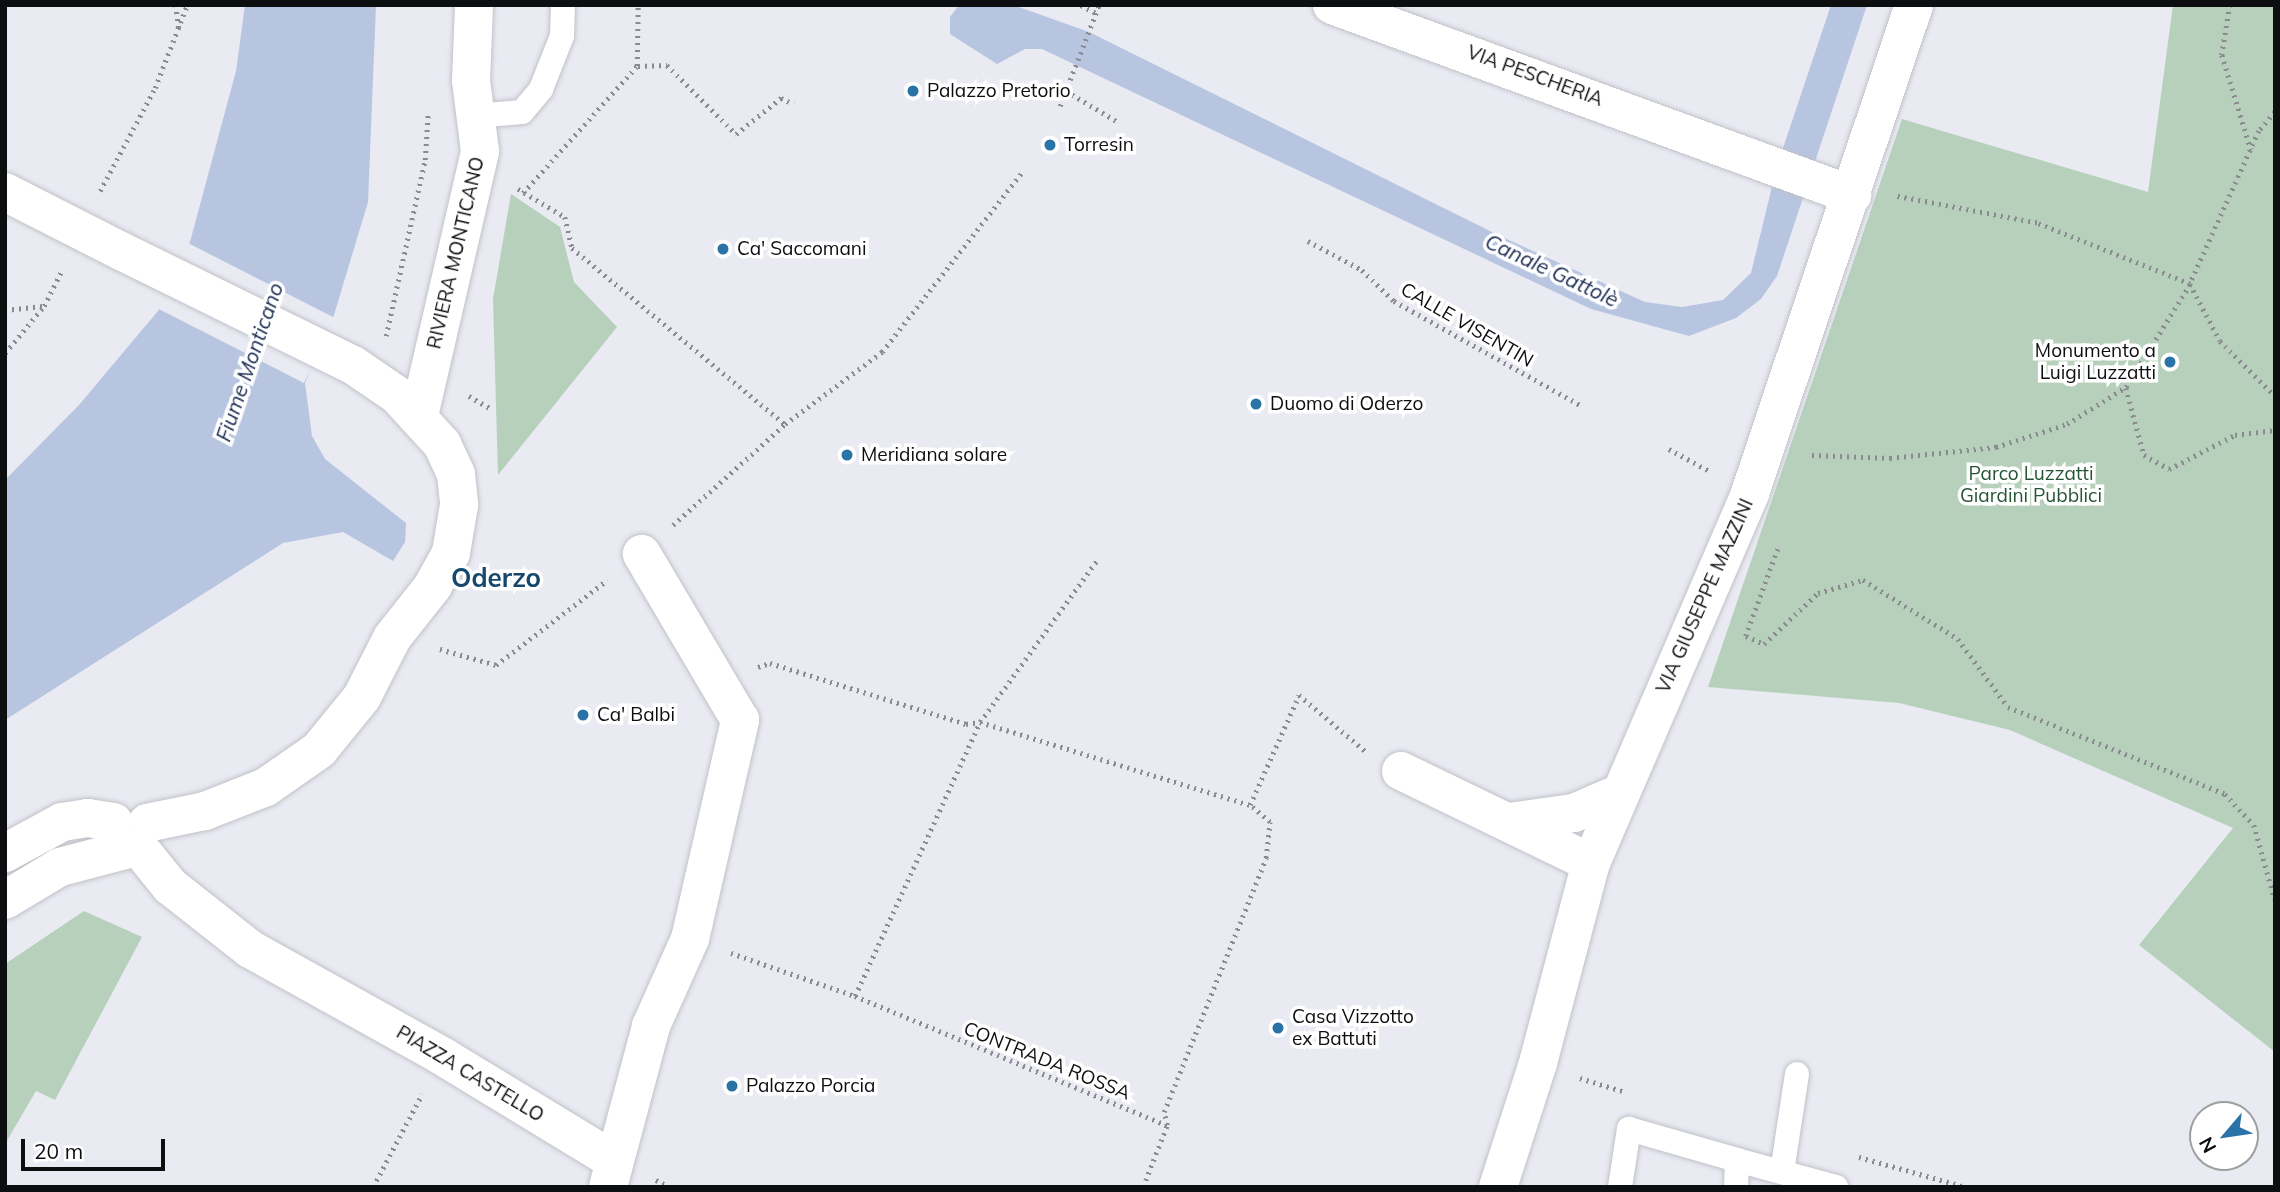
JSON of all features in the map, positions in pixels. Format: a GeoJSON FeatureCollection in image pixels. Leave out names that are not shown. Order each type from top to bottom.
{"type":"FeatureCollection","features":[{"type":"Feature","properties":{"kind":"street","name":"RIVIERA MONTICANO"},"geometry":{"type":"LineString","coordinates":[[419,416],[480,151],[471,81],[474,5]]}},
{"type":"Feature","properties":{"kind":"street","name":"VIA PESCHERIA"},"geometry":{"type":"LineString","coordinates":[[1332,5],[1843,186]]}},
{"type":"Feature","properties":{"kind":"street","name":"VIA GIUSEPPE MAZZINI"},"geometry":{"type":"LineString","coordinates":[[1498,1187],[1538,1063],[1591,863],[1618,794],[1750,493],[1843,186],[1914,5]]}},
{"type":"Feature","properties":{"kind":"street"},"geometry":{"type":"LineString","coordinates":[[5,192],[121,251],[374,359],[442,444],[456,474],[458,527],[433,586],[392,638],[362,697],[320,750],[266,787],[132,836],[60,867],[5,900]]}},
{"type":"Feature","properties":{"kind":"street","name":"PIAZZA CASTELLO"},"geometry":{"type":"LineString","coordinates":[[132,836],[170,886],[250,950],[442,1056],[612,1174],[651,1026],[690,939],[740,720],[642,554]]}},
{"type":"Feature","properties":{"kind":"street"},"geometry":{"type":"LineString","coordinates":[[1401,771],[1591,863]]}},
{"type":"Feature","properties":{"kind":"street"},"geometry":{"type":"LineString","coordinates":[[1508,822],[1574,813],[1618,794]]}},
{"type":"Feature","properties":{"kind":"street"},"geometry":{"type":"LineString","coordinates":[[5,853],[62,822],[88,818],[132,836]]}},
{"type":"Feature","properties":{"kind":"lane"},"geometry":{"type":"LineString","coordinates":[[475,116],[522,112],[541,89],[562,36],[563,5]]}},
{"type":"Feature","properties":{"kind":"lane"},"geometry":{"type":"LineString","coordinates":[[1782,1172],[1797,1074]]}},
{"type":"Feature","properties":{"kind":"lane"},"geometry":{"type":"LineString","coordinates":[[1620,1187],[1629,1129],[1836,1187]]}},
{"type":"Feature","properties":{"kind":"lane"},"geometry":{"type":"LineString","coordinates":[[1736,1187],[1737,1160]]}},
{"type":"Feature","properties":{"kind":"path"},"geometry":{"type":"LineString","coordinates":[[176,5],[179,32]]}},
{"type":"Feature","properties":{"kind":"path"},"geometry":{"type":"LineString","coordinates":[[94,203],[155,88],[179,32],[187,5]]}},
{"type":"Feature","properties":{"kind":"path"},"geometry":{"type":"LineString","coordinates":[[523,193],[638,66],[638,5]]}},
{"type":"Feature","properties":{"kind":"path"},"geometry":{"type":"LineString","coordinates":[[1081,5],[1096,13]]}},
{"type":"Feature","properties":{"kind":"path"},"geometry":{"type":"LineString","coordinates":[[1060,106],[1099,5]]}},
{"type":"Feature","properties":{"kind":"path"},"geometry":{"type":"LineString","coordinates":[[2230,5],[2222,55],[2251,150]]}},
{"type":"Feature","properties":{"kind":"path"},"geometry":{"type":"LineString","coordinates":[[638,66],[667,65],[736,134],[781,98],[794,104]]}},
{"type":"Feature","properties":{"kind":"path"},"geometry":{"type":"LineString","coordinates":[[1066,91],[1118,122]]}},
{"type":"Feature","properties":{"kind":"path"},"geometry":{"type":"LineString","coordinates":[[1812,455],[1890,458],[1996,447],[2067,424],[2126,387],[2190,284],[2259,131],[2275,112]]}},
{"type":"Feature","properties":{"kind":"path"},"geometry":{"type":"LineString","coordinates":[[374,359],[425,160]]}},
{"type":"Feature","properties":{"kind":"path"},"geometry":{"type":"LineString","coordinates":[[433,647],[496,665],[642,554],[785,424],[882,352],[1022,172]]}},
{"type":"Feature","properties":{"kind":"path"},"geometry":{"type":"LineString","coordinates":[[514,186],[565,218],[572,248],[785,424]]}},
{"type":"Feature","properties":{"kind":"path"},"geometry":{"type":"LineString","coordinates":[[1843,186],[1872,196],[1895,195],[2037,223],[2190,284],[2220,341],[2275,396]]}},
{"type":"Feature","properties":{"kind":"path"},"geometry":{"type":"LineString","coordinates":[[1891,208],[1895,195]]}},
{"type":"Feature","properties":{"kind":"path","name":"CALLE VISENTIN"},"geometry":{"type":"LineString","coordinates":[[1308,241],[1362,270],[1394,301],[1580,405]]}},
{"type":"Feature","properties":{"kind":"path"},"geometry":{"type":"LineString","coordinates":[[5,353],[44,306],[66,263]]}},
{"type":"Feature","properties":{"kind":"path"},"geometry":{"type":"LineString","coordinates":[[5,310],[44,306]]}},
{"type":"Feature","properties":{"kind":"path"},"geometry":{"type":"LineString","coordinates":[[2126,387],[2144,455],[2169,469],[2235,435],[2275,430]]}},
{"type":"Feature","properties":{"kind":"path"},"geometry":{"type":"LineString","coordinates":[[1807,468],[1816,442]]}},
{"type":"Feature","properties":{"kind":"path"},"geometry":{"type":"LineString","coordinates":[[1779,546],[1746,636],[1764,644],[1818,593],[1863,580],[1958,639],[2008,707],[2225,794],[2254,825],[2275,900]]}},
{"type":"Feature","properties":{"kind":"path"},"geometry":{"type":"LineString","coordinates":[[855,996],[979,722],[1098,559]]}},
{"type":"Feature","properties":{"kind":"path"},"geometry":{"type":"LineString","coordinates":[[715,677],[771,663],[966,724],[979,722],[1250,805],[1270,822],[1266,858],[1164,1112],[1167,1125],[1143,1187]]}},
{"type":"Feature","properties":{"kind":"path"},"geometry":{"type":"LineString","coordinates":[[1250,805],[1299,695],[1370,755],[1401,771]]}},
{"type":"Feature","properties":{"kind":"path","name":"CONTRADA ROSSA"},"geometry":{"type":"LineString","coordinates":[[690,939],[855,996],[1167,1125]]}},
{"type":"Feature","properties":{"kind":"path"},"geometry":{"type":"LineString","coordinates":[[373,1187],[442,1056]]}},
{"type":"Feature","properties":{"kind":"green space","name":"Parco Luzzatti Giardini Pubblici"},"geometry":{"type":"Polygon","coordinates":[[[2173,5],[2275,5],[2275,1052],[2139,945],[2233,828],[2010,730],[1899,703],[1708,687],[1902,119],[2148,192],[2173,5]]]}},
{"type":"Feature","properties":{"kind":"green space"},"geometry":{"type":"Polygon","coordinates":[[[511,194],[560,227],[574,282],[617,327],[498,475],[493,299],[511,194]]]}},
{"type":"Feature","properties":{"kind":"green space"},"geometry":{"type":"Polygon","coordinates":[[[84,911],[142,937],[55,1100],[36,1091],[5,1144],[5,964],[84,911]]]}},
{"type":"Feature","properties":{"kind":"water","name":"Fiume Monticano"},"geometry":{"type":"Polygon","coordinates":[[[245,5],[376,5],[368,202],[334,315],[305,383],[312,436],[325,459],[406,523],[405,542],[393,561],[343,532],[283,543],[5,720],[5,480],[79,405],[158,311],[190,242],[236,71],[245,5]]]}},
{"type":"Feature","properties":{"kind":"water","name":"Canale Gattolè"},"geometry":{"type":"Polygon","coordinates":[[[959,5],[1013,5],[1089,32],[1500,236],[1645,302],[1682,307],[1723,300],[1751,273],[1777,166],[1831,5],[1867,5],[1777,276],[1761,299],[1736,318],[1689,336],[1591,309],[1042,49],[1025,49],[997,64],[950,34],[950,17],[959,5]]]}},
{"type":"Feature","properties":{"kind":"pier"},"geometry":{"type":"Polygon","coordinates":[[[186,242],[337,319],[304,383],[153,306],[186,242]]]}},
{"type":"Feature","properties":{"kind":"place","name":"Palazzo Pretorio"},"geometry":{"type":"Point","coordinates":[913,91]}},
{"type":"Feature","properties":{"kind":"place","name":"Torresin"},"geometry":{"type":"Point","coordinates":[1050,145]}},
{"type":"Feature","properties":{"kind":"place","name":"Ca' Saccomani"},"geometry":{"type":"Point","coordinates":[723,249]}},
{"type":"Feature","properties":{"kind":"place","name":"Monumento a Luigi Luzzatti"},"geometry":{"type":"Point","coordinates":[2170,362]}},
{"type":"Feature","properties":{"kind":"place","name":"Duomo di Oderzo"},"geometry":{"type":"Point","coordinates":[1256,404]}},
{"type":"Feature","properties":{"kind":"place","name":"Meridiana solare"},"geometry":{"type":"Point","coordinates":[847,455]}},
{"type":"Feature","properties":{"kind":"place","name":"Ca' Balbi"},"geometry":{"type":"Point","coordinates":[583,715]}},
{"type":"Feature","properties":{"kind":"place","name":"Casa Vizzotto ex Battuti"},"geometry":{"type":"Point","coordinates":[1278,1028]}},
{"type":"Feature","properties":{"kind":"place","name":"Palazzo Porcia"},"geometry":{"type":"Point","coordinates":[732,1086]}},
{"type":"Feature","properties":{"kind":"district","name":"Oderzo"},"geometry":{"type":"Point","coordinates":[496,578]}}]}
